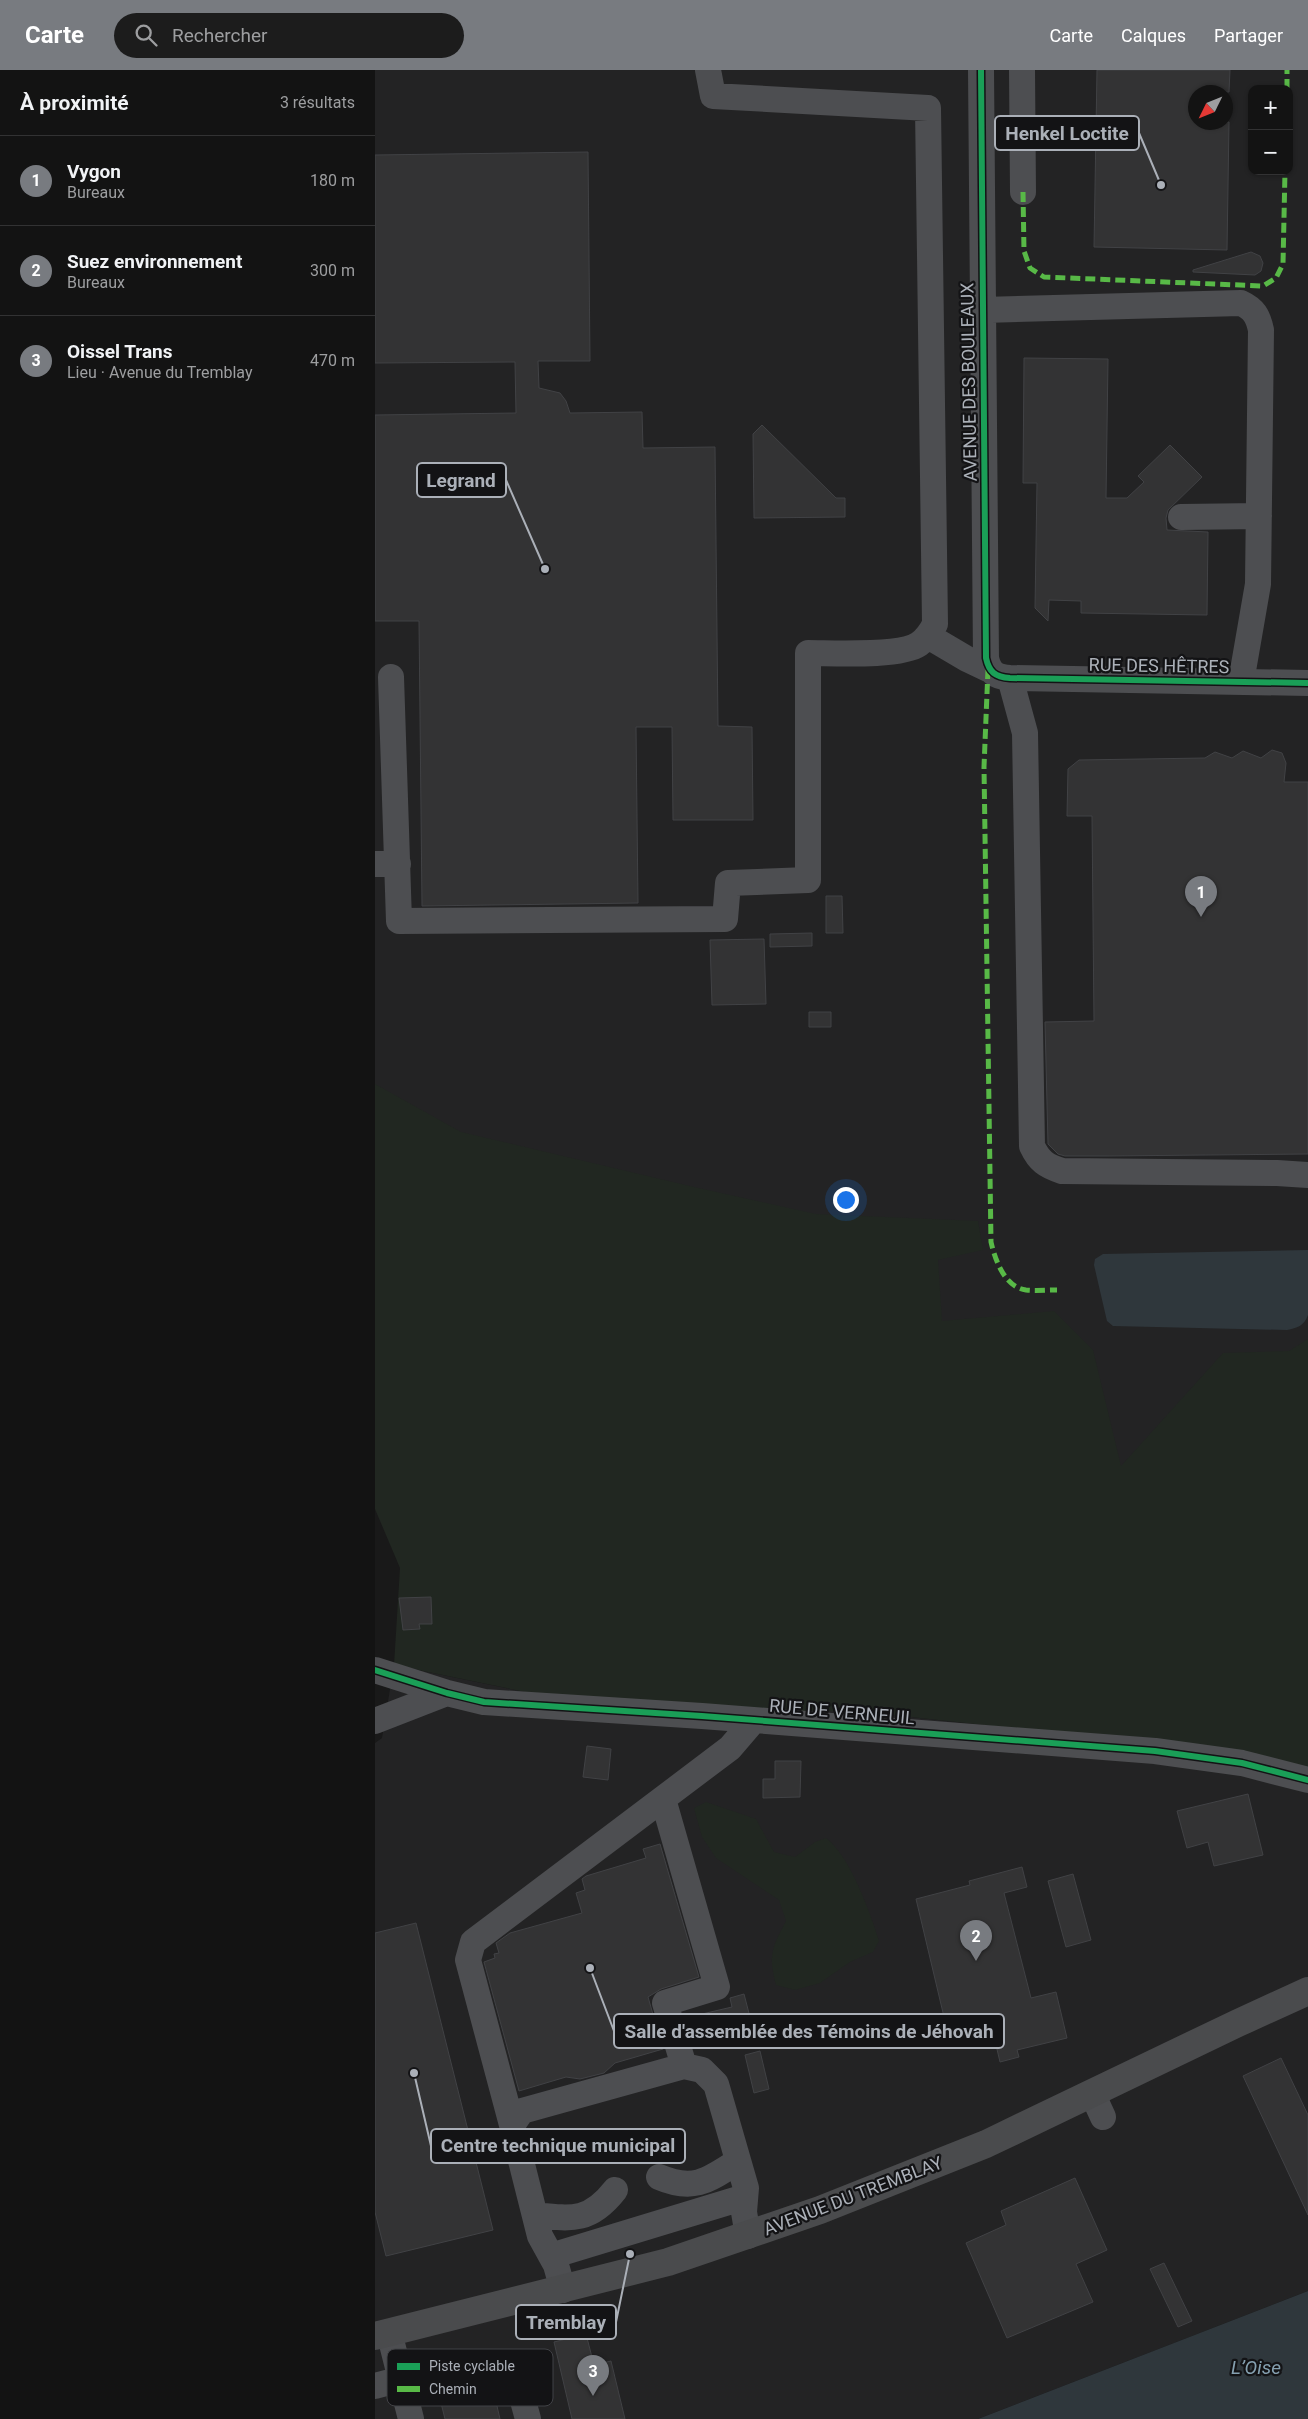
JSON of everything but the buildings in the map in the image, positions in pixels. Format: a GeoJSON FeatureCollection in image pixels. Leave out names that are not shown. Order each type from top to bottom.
{"type":"FeatureCollection","features":[{"type":"Feature","properties":{"kind":"main road","name":"AVENUE DU TREMBLAY"},"geometry":{"type":"LineString","coordinates":[[382,2334],[563,2290],[668,2262],[748,2236],[1097,2105],[1308,1991]]}},
{"type":"Feature","properties":{"kind":"street"},"geometry":{"type":"LineString","coordinates":[[391,677],[386,864],[399,921],[725,919],[728,883],[808,880],[808,653],[900,651],[917,645],[929,636],[935,624],[928,108],[713,96],[708,70]]}},
{"type":"Feature","properties":{"kind":"street","name":"AVENUE DES BOULEAUX"},"geometry":{"type":"LineString","coordinates":[[981,70],[986,658],[999,674],[1025,733],[1032,1146],[1039,1160],[1049,1167],[1062,1171],[1308,1175]]}},
{"type":"Feature","properties":{"kind":"street"},"geometry":{"type":"LineString","coordinates":[[1022,70],[1023,192]]}},
{"type":"Feature","properties":{"kind":"street"},"geometry":{"type":"LineString","coordinates":[[983,310],[1241,303],[1252,308],[1258,318],[1261,330],[1258,584],[1241,682]]}},
{"type":"Feature","properties":{"kind":"street"},"geometry":{"type":"LineString","coordinates":[[1181,517],[1259,516]]}},
{"type":"Feature","properties":{"kind":"street"},"geometry":{"type":"LineString","coordinates":[[929,636],[967,659],[999,674]]}},
{"type":"Feature","properties":{"kind":"street","name":"RUE DES HÊTRES"},"geometry":{"type":"LineString","coordinates":[[999,674],[1308,683]]}},
{"type":"Feature","properties":{"kind":"street","name":"RUE DE VERNEUIL"},"geometry":{"type":"LineString","coordinates":[[375,1670],[447,1693],[484,1702],[754,1720],[1190,1755],[1242,1763],[1308,1780]]}},
{"type":"Feature","properties":{"kind":"street"},"geometry":{"type":"LineString","coordinates":[[375,1721],[409,1706],[447,1693]]}},
{"type":"Feature","properties":{"kind":"street"},"geometry":{"type":"LineString","coordinates":[[563,2290],[551,2256],[540,2236],[468,1960],[473,1942],[731,1748],[754,1720]]}},
{"type":"Feature","properties":{"kind":"street"},"geometry":{"type":"LineString","coordinates":[[663,1799],[717,1987],[665,2003],[684,2066]]}},
{"type":"Feature","properties":{"kind":"street"},"geometry":{"type":"LineString","coordinates":[[512,2125],[522,2111],[684,2066],[702,2070],[716,2084],[739,2161],[746,2188],[744,2212],[748,2236]]}},
{"type":"Feature","properties":{"kind":"street"},"geometry":{"type":"LineString","coordinates":[[659,2177],[688,2186],[707,2181],[739,2161]]}},
{"type":"Feature","properties":{"kind":"street"},"geometry":{"type":"LineString","coordinates":[[535,2215],[565,2218],[592,2213],[615,2190]]}},
{"type":"Feature","properties":{"kind":"street"},"geometry":{"type":"LineString","coordinates":[[551,2256],[745,2197]]}},
{"type":"Feature","properties":{"kind":"street"},"geometry":{"type":"LineString","coordinates":[[382,2334],[388,2349]]}},
{"type":"Feature","properties":{"kind":"street"},"geometry":{"type":"LineString","coordinates":[[375,2386],[387,2391]]}},
{"type":"Feature","properties":{"kind":"street"},"geometry":{"type":"LineString","coordinates":[[524,2406],[528,2419]]}},
{"type":"Feature","properties":{"kind":"shaded area"},"geometry":{"type":"Polygon","coordinates":[[[375,70],[1308,70],[1308,1381],[1153,1504],[375,1162],[375,70]]]}},
{"type":"Feature","properties":{"kind":"shaded area"},"geometry":{"type":"Polygon","coordinates":[[[375,1084],[461,1132],[694,1187],[816,1214],[978,1221],[983,1250],[938,1260],[942,1321],[1054,1311],[1093,1350],[1121,1466],[1223,1353],[1289,1351],[1308,1339],[1308,1769],[1130,1741],[856,1711],[672,1711],[603,1708],[394,1665],[400,1568],[375,1509],[375,1084]]]}},
{"type":"Feature","properties":{"kind":"shaded area"},"geometry":{"type":"Polygon","coordinates":[[[394,1665],[603,1708],[672,1711],[856,1711],[1130,1741],[1308,1769],[1308,2291],[978,2419],[375,2419],[375,1743],[382,1738],[394,1665]]]}},
{"type":"Feature","properties":{"kind":"shaded area"},"geometry":{"type":"Polygon","coordinates":[[[706,1802],[756,1819],[774,1852],[795,1857],[815,1842],[826,1838],[835,1846],[851,1871],[865,1900],[879,1941],[873,1952],[850,1962],[820,1983],[795,1990],[776,1985],[772,1958],[777,1938],[786,1921],[779,1900],[716,1858],[702,1837],[694,1808],[706,1802]]]}},
{"type":"Feature","properties":{"kind":"water"},"geometry":{"type":"Polygon","coordinates":[[[1308,1250],[1308,1315],[1300,1326],[1287,1330],[1113,1326],[1107,1321],[1094,1265],[1095,1259],[1103,1254],[1308,1250]]]}},
{"type":"Feature","properties":{"kind":"water","name":"L’Oise"},"geometry":{"type":"Polygon","coordinates":[[[1308,2291],[1308,2419],[978,2419],[1308,2291]]]}},
{"type":"Feature","properties":{"kind":"marked path"},"geometry":{"type":"LineString","coordinates":[[1287,70],[1287,85]]}},
{"type":"Feature","properties":{"kind":"marked path"},"geometry":{"type":"LineString","coordinates":[[1023,192],[1024,251],[1030,268],[1044,277],[1263,286],[1276,278],[1283,264],[1285,175]]}},
{"type":"Feature","properties":{"kind":"marked path"},"geometry":{"type":"LineString","coordinates":[[988,669],[984,767],[991,1242],[998,1264],[1012,1284],[1026,1290],[1057,1290]]}},
{"type":"Feature","properties":{"kind":"cycle path"},"geometry":{"type":"LineString","coordinates":[[981,70],[986,658],[989,667],[993,673],[1010,678],[1308,683]]}},
{"type":"Feature","properties":{"kind":"cycle path"},"geometry":{"type":"LineString","coordinates":[[375,1670],[447,1693],[484,1702],[702,1716],[1155,1751],[1242,1763],[1308,1780]]}},
{"type":"Feature","properties":{"kind":"place","name":"Henkel Loctite"},"geometry":{"type":"Point","coordinates":[1161,185]}},
{"type":"Feature","properties":{"kind":"place","name":"Legrand"},"geometry":{"type":"Point","coordinates":[545,569]}},
{"type":"Feature","properties":{"kind":"place","name":"Vygon"},"geometry":{"type":"Point","coordinates":[1201,917]}},
{"type":"Feature","properties":{"kind":"place","name":"Suez environnement"},"geometry":{"type":"Point","coordinates":[976,1961]}},
{"type":"Feature","properties":{"kind":"place","name":"Salle d'assemblée des Témoins de Jéhovah"},"geometry":{"type":"Point","coordinates":[590,1968]}},
{"type":"Feature","properties":{"kind":"place","name":"Centre technique municipal"},"geometry":{"type":"Point","coordinates":[414,2073]}},
{"type":"Feature","properties":{"kind":"place","name":"Tremblay"},"geometry":{"type":"Point","coordinates":[630,2254]}},
{"type":"Feature","properties":{"kind":"place","name":"Oissel Trans"},"geometry":{"type":"Point","coordinates":[593,2396]}}]}
